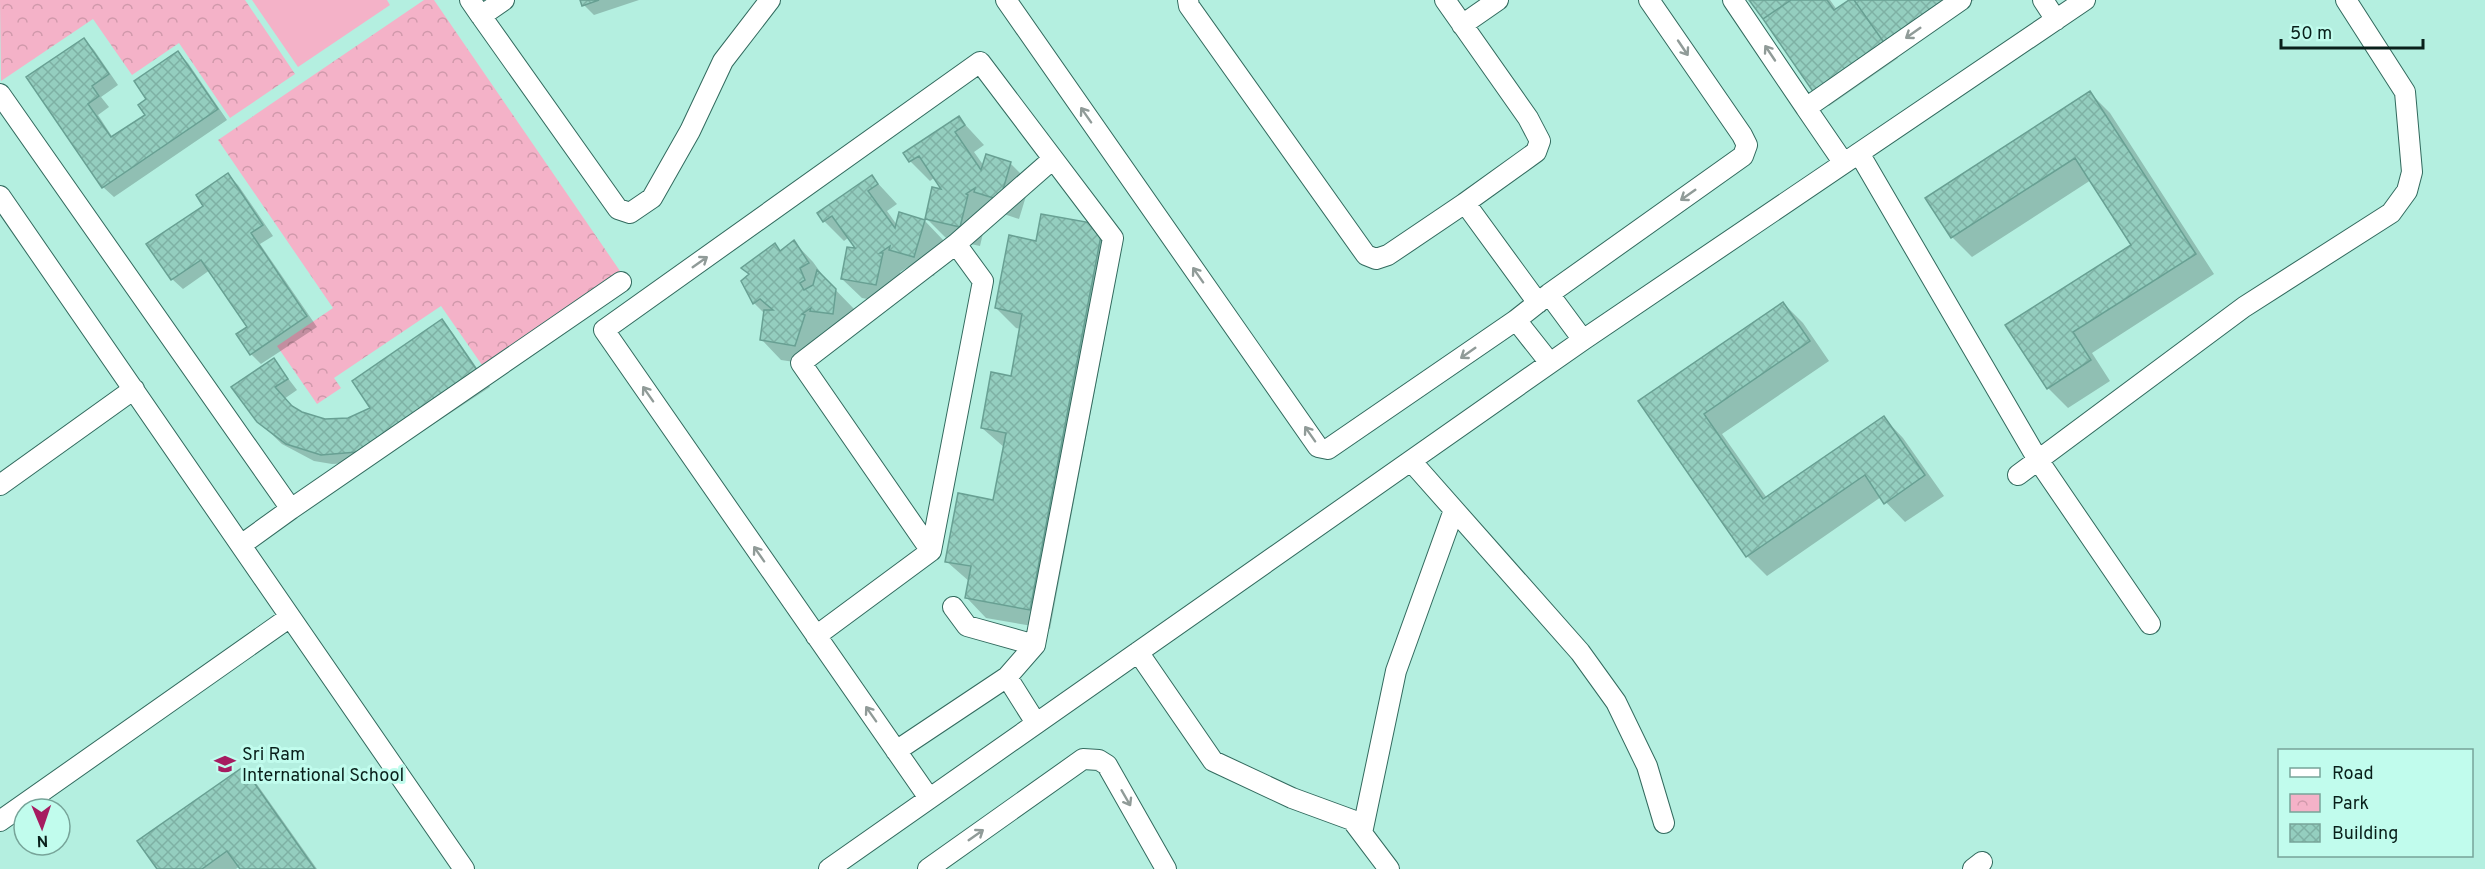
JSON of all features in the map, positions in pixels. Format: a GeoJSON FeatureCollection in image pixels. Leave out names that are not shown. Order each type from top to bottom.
{"type":"FeatureCollection","features":[{"type":"Feature","properties":{"kind":"street"},"geometry":{"type":"LineString","coordinates":[[504,0],[475,8],[618,209],[630,213],[652,198],[690,131],[723,60],[770,0]]}},
{"type":"Feature","properties":{"kind":"street"},"geometry":{"type":"LineString","coordinates":[[1006,0],[1321,449],[1328,449],[1516,320],[1548,301],[1743,156],[1746,150],[1742,135],[1649,0]]}},
{"type":"Feature","properties":{"kind":"street"},"geometry":{"type":"LineString","coordinates":[[1188,0],[1189,6],[1366,255],[1377,259],[1388,255],[1536,152],[1540,141],[1528,118],[1444,0]]}},
{"type":"Feature","properties":{"kind":"street"},"geometry":{"type":"LineString","coordinates":[[1462,25],[1498,0]]}},
{"type":"Feature","properties":{"kind":"street"},"geometry":{"type":"LineString","coordinates":[[1733,0],[1806,108],[1851,158],[2038,460],[2150,624]]}},
{"type":"Feature","properties":{"kind":"street"},"geometry":{"type":"LineString","coordinates":[[1806,108],[1961,0]]}},
{"type":"Feature","properties":{"kind":"street"},"geometry":{"type":"LineString","coordinates":[[2043,0],[2056,20]]}},
{"type":"Feature","properties":{"kind":"street"},"geometry":{"type":"LineString","coordinates":[[829,869],[1583,340],[2085,0]]}},
{"type":"Feature","properties":{"kind":"street"},"geometry":{"type":"LineString","coordinates":[[2018,475],[2244,307],[2391,213],[2407,191],[2412,172],[2405,92],[2346,0]]}},
{"type":"Feature","properties":{"kind":"street"},"geometry":{"type":"LineString","coordinates":[[896,751],[1007,677],[1035,645],[1113,238],[980,62],[604,330],[816,636],[896,751],[929,798]]}},
{"type":"Feature","properties":{"kind":"street"},"geometry":{"type":"LineString","coordinates":[[0,94],[291,509]]}},
{"type":"Feature","properties":{"kind":"street"},"geometry":{"type":"LineString","coordinates":[[931,551],[801,363],[956,244],[1053,159]]}},
{"type":"Feature","properties":{"kind":"street"},"geometry":{"type":"LineString","coordinates":[[0,196],[464,869]]}},
{"type":"Feature","properties":{"kind":"street"},"geometry":{"type":"LineString","coordinates":[[1465,203],[1583,340]]}},
{"type":"Feature","properties":{"kind":"street"},"geometry":{"type":"LineString","coordinates":[[816,636],[931,551],[983,281],[956,244]]}},
{"type":"Feature","properties":{"kind":"street"},"geometry":{"type":"LineString","coordinates":[[241,545],[621,282]]}},
{"type":"Feature","properties":{"kind":"street"},"geometry":{"type":"LineString","coordinates":[[1516,320],[1550,363]]}},
{"type":"Feature","properties":{"kind":"street"},"geometry":{"type":"LineString","coordinates":[[0,485],[134,389]]}},
{"type":"Feature","properties":{"kind":"street"},"geometry":{"type":"LineString","coordinates":[[1411,461],[1580,652],[1616,702],[1643,756],[1664,823]]}},
{"type":"Feature","properties":{"kind":"street"},"geometry":{"type":"LineString","coordinates":[[1362,833],[1396,671],[1454,510]]}},
{"type":"Feature","properties":{"kind":"street"},"geometry":{"type":"LineString","coordinates":[[953,607],[967,626],[1035,645]]}},
{"type":"Feature","properties":{"kind":"street"},"geometry":{"type":"LineString","coordinates":[[0,821],[290,617]]}},
{"type":"Feature","properties":{"kind":"street"},"geometry":{"type":"LineString","coordinates":[[1138,652],[1213,761],[1292,798],[1352,820],[1389,869]]}},
{"type":"Feature","properties":{"kind":"street"},"geometry":{"type":"LineString","coordinates":[[1007,677],[1036,723]]}},
{"type":"Feature","properties":{"kind":"street"},"geometry":{"type":"LineString","coordinates":[[928,869],[1083,759],[1099,760],[1107,765],[1166,869]]}},
{"type":"Feature","properties":{"kind":"green space"},"geometry":{"type":"Polygon","coordinates":[[[0,0],[245,0],[295,74],[230,118],[179,43],[132,75],[93,19],[1,81],[0,0]]]}},
{"type":"Feature","properties":{"kind":"green space"},"geometry":{"type":"Polygon","coordinates":[[[252,0],[387,0],[390,5],[298,67],[252,0]]]}},
{"type":"Feature","properties":{"kind":"green space"},"geometry":{"type":"Polygon","coordinates":[[[424,0],[434,0],[620,271],[482,365],[441,306],[334,378],[341,388],[317,404],[277,346],[333,308],[218,140],[424,0]]]}},
{"type":"Feature","properties":{"kind":"building"},"geometry":{"type":"Polygon","coordinates":[[[580,0],[599,0],[582,6],[580,0]]]}},
{"type":"Feature","properties":{"kind":"building"},"geometry":{"type":"Polygon","coordinates":[[[1749,0],[1791,0],[1763,19],[1749,0]]]}},
{"type":"Feature","properties":{"kind":"building"},"geometry":{"type":"Polygon","coordinates":[[[1791,0],[1827,0],[1834,10],[1849,0],[1854,0],[1885,44],[1814,93],[1763,19],[1791,0]]]}},
{"type":"Feature","properties":{"kind":"building"},"geometry":{"type":"Polygon","coordinates":[[[1854,0],[1949,0],[1885,44],[1854,0]]]}},
{"type":"Feature","properties":{"kind":"building"},"geometry":{"type":"Polygon","coordinates":[[[84,38],[109,74],[92,86],[99,96],[88,104],[111,137],[145,115],[138,105],[146,99],[134,81],[178,51],[218,109],[102,188],[26,77],[84,38]]]}},
{"type":"Feature","properties":{"kind":"building"},"geometry":{"type":"Polygon","coordinates":[[[2090,91],[2196,254],[2073,332],[2091,360],[2047,389],[2005,325],[2131,245],[2075,158],[1951,238],[1925,198],[2090,91]]]}},
{"type":"Feature","properties":{"kind":"building"},"geometry":{"type":"Polygon","coordinates":[[[959,116],[965,125],[955,132],[981,170],[986,154],[1011,162],[1000,200],[974,192],[975,188],[966,194],[968,195],[960,227],[925,219],[932,187],[941,189],[919,156],[909,162],[903,153],[959,116]]]}},
{"type":"Feature","properties":{"kind":"building"},"geometry":{"type":"Polygon","coordinates":[[[228,173],[263,225],[251,233],[307,316],[250,355],[236,334],[247,327],[201,260],[171,280],[146,244],[203,206],[196,195],[228,173]]]}},
{"type":"Feature","properties":{"kind":"building"},"geometry":{"type":"Polygon","coordinates":[[[872,175],[878,184],[868,191],[895,228],[899,212],[925,220],[914,257],[889,250],[890,246],[880,253],[883,253],[876,285],[841,279],[847,247],[855,248],[832,216],[823,222],[817,213],[872,175]]]}},
{"type":"Feature","properties":{"kind":"building"},"geometry":{"type":"Polygon","coordinates":[[[1041,214],[1103,225],[1030,610],[965,598],[971,566],[945,562],[958,493],[993,500],[1006,433],[981,428],[991,372],[1011,376],[1022,314],[995,308],[1009,235],[1036,241],[1041,214]]]}},
{"type":"Feature","properties":{"kind":"building"},"geometry":{"type":"Polygon","coordinates":[[[794,240],[809,263],[800,268],[805,280],[800,283],[804,290],[813,285],[817,270],[836,289],[833,314],[810,311],[811,308],[802,314],[805,315],[795,346],[760,340],[764,310],[773,310],[760,299],[753,304],[741,281],[749,274],[741,268],[775,243],[780,251],[794,240]]]}},
{"type":"Feature","properties":{"kind":"building"},"geometry":{"type":"Polygon","coordinates":[[[1783,302],[1810,341],[1704,414],[1763,499],[1884,416],[1925,475],[1884,504],[1865,475],[1746,557],[1638,401],[1783,302]]]}},
{"type":"Feature","properties":{"kind":"building"},"geometry":{"type":"Polygon","coordinates":[[[442,319],[481,376],[357,452],[321,455],[286,444],[257,422],[231,387],[274,358],[288,379],[275,387],[292,406],[302,412],[325,419],[348,418],[370,408],[352,381],[442,319]]]}},
{"type":"Feature","properties":{"kind":"building"},"geometry":{"type":"Polygon","coordinates":[[[243,767],[315,869],[240,869],[227,851],[202,869],[157,869],[137,841],[243,767]]]}},
{"type":"Feature","properties":{"kind":"place","name":"Sri Ram International School"},"geometry":{"type":"Point","coordinates":[225,764]}}]}
